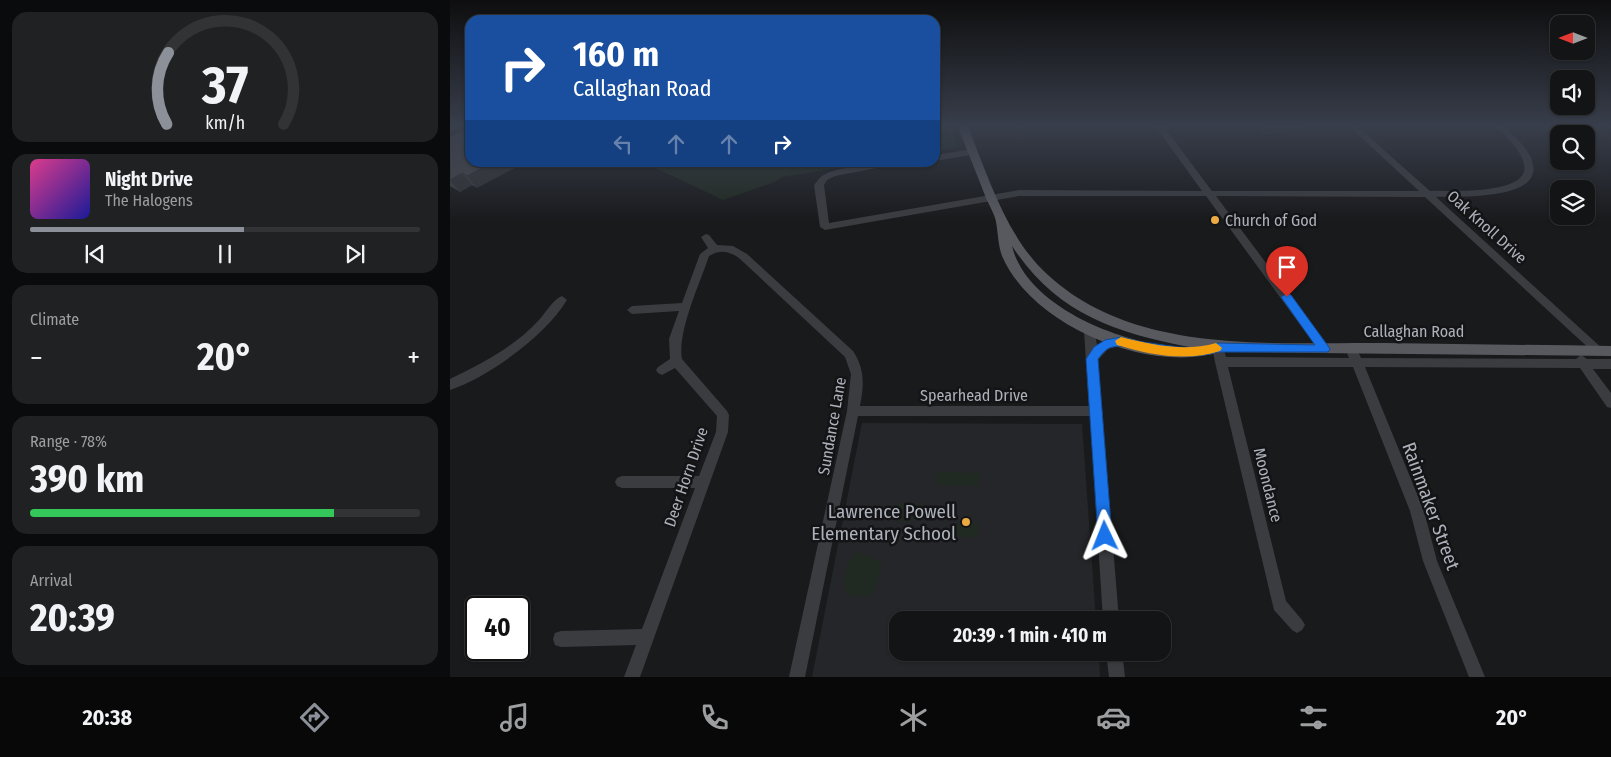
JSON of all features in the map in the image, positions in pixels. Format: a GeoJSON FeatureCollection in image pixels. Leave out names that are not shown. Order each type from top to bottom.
{"type":"FeatureCollection","features":[{"type":"Feature","properties":{"kind":"main road","name":"Callaghan Road"},"geometry":{"type":"LineString","coordinates":[[975,159],[1000,219],[1031,265],[1044,280],[1083,308],[1130,328],[1213,346],[1324,349],[1604,350]]}},
{"type":"Feature","properties":{"kind":"main road","name":"Callaghan Road"},"geometry":{"type":"LineString","coordinates":[[1000,219],[1001,234],[1008,253],[1024,282],[1053,309],[1090,331],[1142,347],[1178,352],[1200,352],[1213,346]]}},
{"type":"Feature","properties":{"kind":"main road"},"geometry":{"type":"LineString","coordinates":[[1010,232],[1014,249],[1034,279],[1060,304],[1086,320],[1090,331],[1102,327],[1166,344],[1198,347],[1213,346]]}},
{"type":"Feature","properties":{"kind":"street"},"geometry":{"type":"LineString","coordinates":[[1184,159],[1324,349]]}},
{"type":"Feature","properties":{"kind":"street","name":"Oak Knoll Drive"},"geometry":{"type":"LineString","coordinates":[[1389,159],[1604,350]]}},
{"type":"Feature","properties":{"kind":"street"},"geometry":{"type":"LineString","coordinates":[[874,167],[827,175],[820,181],[825,227],[991,196],[1018,193],[1428,194],[1501,191],[1518,185],[1526,178],[1529,174],[1530,164],[1527,159]]}},
{"type":"Feature","properties":{"kind":"street"},"geometry":{"type":"LineString","coordinates":[[662,370],[676,361],[674,339],[705,254],[714,248],[706,237]]}},
{"type":"Feature","properties":{"kind":"street","name":"Sundance Lane"},"geometry":{"type":"LineString","coordinates":[[714,248],[727,247],[743,256],[849,354],[854,360],[858,371],[853,411],[797,677]]}},
{"type":"Feature","properties":{"kind":"street"},"geometry":{"type":"LineString","coordinates":[[450,386],[517,346],[544,322],[562,300]]}},
{"type":"Feature","properties":{"kind":"street"},"geometry":{"type":"LineString","coordinates":[[632,310],[686,307]]}},
{"type":"Feature","properties":{"kind":"street"},"geometry":{"type":"LineString","coordinates":[[1090,331],[1110,611]]}},
{"type":"Feature","properties":{"kind":"street"},"geometry":{"type":"LineString","coordinates":[[1092,359],[1103,346],[1121,341]]}},
{"type":"Feature","properties":{"kind":"street","name":"Moondance"},"geometry":{"type":"LineString","coordinates":[[1213,346],[1221,362],[1279,605],[1297,625]]}},
{"type":"Feature","properties":{"kind":"street","name":"Rainmaker Street"},"geometry":{"type":"LineString","coordinates":[[1351,348],[1417,511],[1430,561],[1477,677]]}},
{"type":"Feature","properties":{"kind":"street"},"geometry":{"type":"LineString","coordinates":[[1575,350],[1611,403]]}},
{"type":"Feature","properties":{"kind":"street","name":"Deer Horn Drive"},"geometry":{"type":"LineString","coordinates":[[632,677],[722,432],[723,415],[676,361]]}},
{"type":"Feature","properties":{"kind":"street","name":"Callaghan Road"},"geometry":{"type":"LineString","coordinates":[[1221,362],[1611,364]]}},
{"type":"Feature","properties":{"kind":"street","name":"Spearhead Drive"},"geometry":{"type":"LineString","coordinates":[[853,411],[1096,411]]}},
{"type":"Feature","properties":{"kind":"street"},"geometry":{"type":"LineString","coordinates":[[622,482],[705,482]]}},
{"type":"Feature","properties":{"kind":"street"},"geometry":{"type":"LineString","coordinates":[[561,639],[646,637]]}},
{"type":"Feature","properties":{"kind":"street"},"geometry":{"type":"LineString","coordinates":[[1115,661],[1117,677]]}},
{"type":"Feature","properties":{"kind":"shaded area"},"geometry":{"type":"Polygon","coordinates":[[[653,167],[844,167],[782,177],[775,182],[723,200],[653,167]]]}},
{"type":"Feature","properties":{"kind":"shaded area","name":"Lawrence Powell Elementary School"},"geometry":{"type":"Polygon","coordinates":[[[862,423],[1082,424],[1095,611],[889,611],[889,661],[1099,661],[1100,677],[812,677],[862,423]]]}},
{"type":"Feature","properties":{"kind":"shaded area"},"geometry":{"type":"Polygon","coordinates":[[[938,472],[980,473],[979,486],[936,485],[938,472]]]}},
{"type":"Feature","properties":{"kind":"shaded area"},"geometry":{"type":"Polygon","coordinates":[[[895,503],[923,503],[921,521],[892,521],[895,503]]]}},
{"type":"Feature","properties":{"kind":"shaded area"},"geometry":{"type":"Polygon","coordinates":[[[956,523],[979,523],[978,537],[954,537],[956,523]]]}},
{"type":"Feature","properties":{"kind":"shaded area"},"geometry":{"type":"Polygon","coordinates":[[[859,552],[882,562],[874,592],[867,597],[847,595],[845,583],[846,570],[851,559],[859,552]]]}},
{"type":"Feature","properties":{"kind":"building"},"geometry":{"type":"Polygon","coordinates":[[[450,159],[465,159],[465,167],[484,167],[467,176],[462,173],[450,180],[450,159]]]}},
{"type":"Feature","properties":{"kind":"slow traffic"},"geometry":{"type":"LineString","coordinates":[[1121,341],[1142,347],[1178,352],[1200,352],[1216,348]]}},
{"type":"Feature","properties":{"kind":"place","name":"Church of God"},"geometry":{"type":"Point","coordinates":[1215,220]}},
{"type":"Feature","properties":{"kind":"place","name":"Lawrence Powell Elementary School"},"geometry":{"type":"Point","coordinates":[966,522]}},
{"type":"Feature","properties":{"kind":"route"},"geometry":{"type":"LineString","coordinates":[[1105,536],[1092,359],[1098,350],[1109,343],[1121,341],[1142,347],[1178,352],[1200,352],[1218,347],[1324,349],[1287,297]]}}]}
